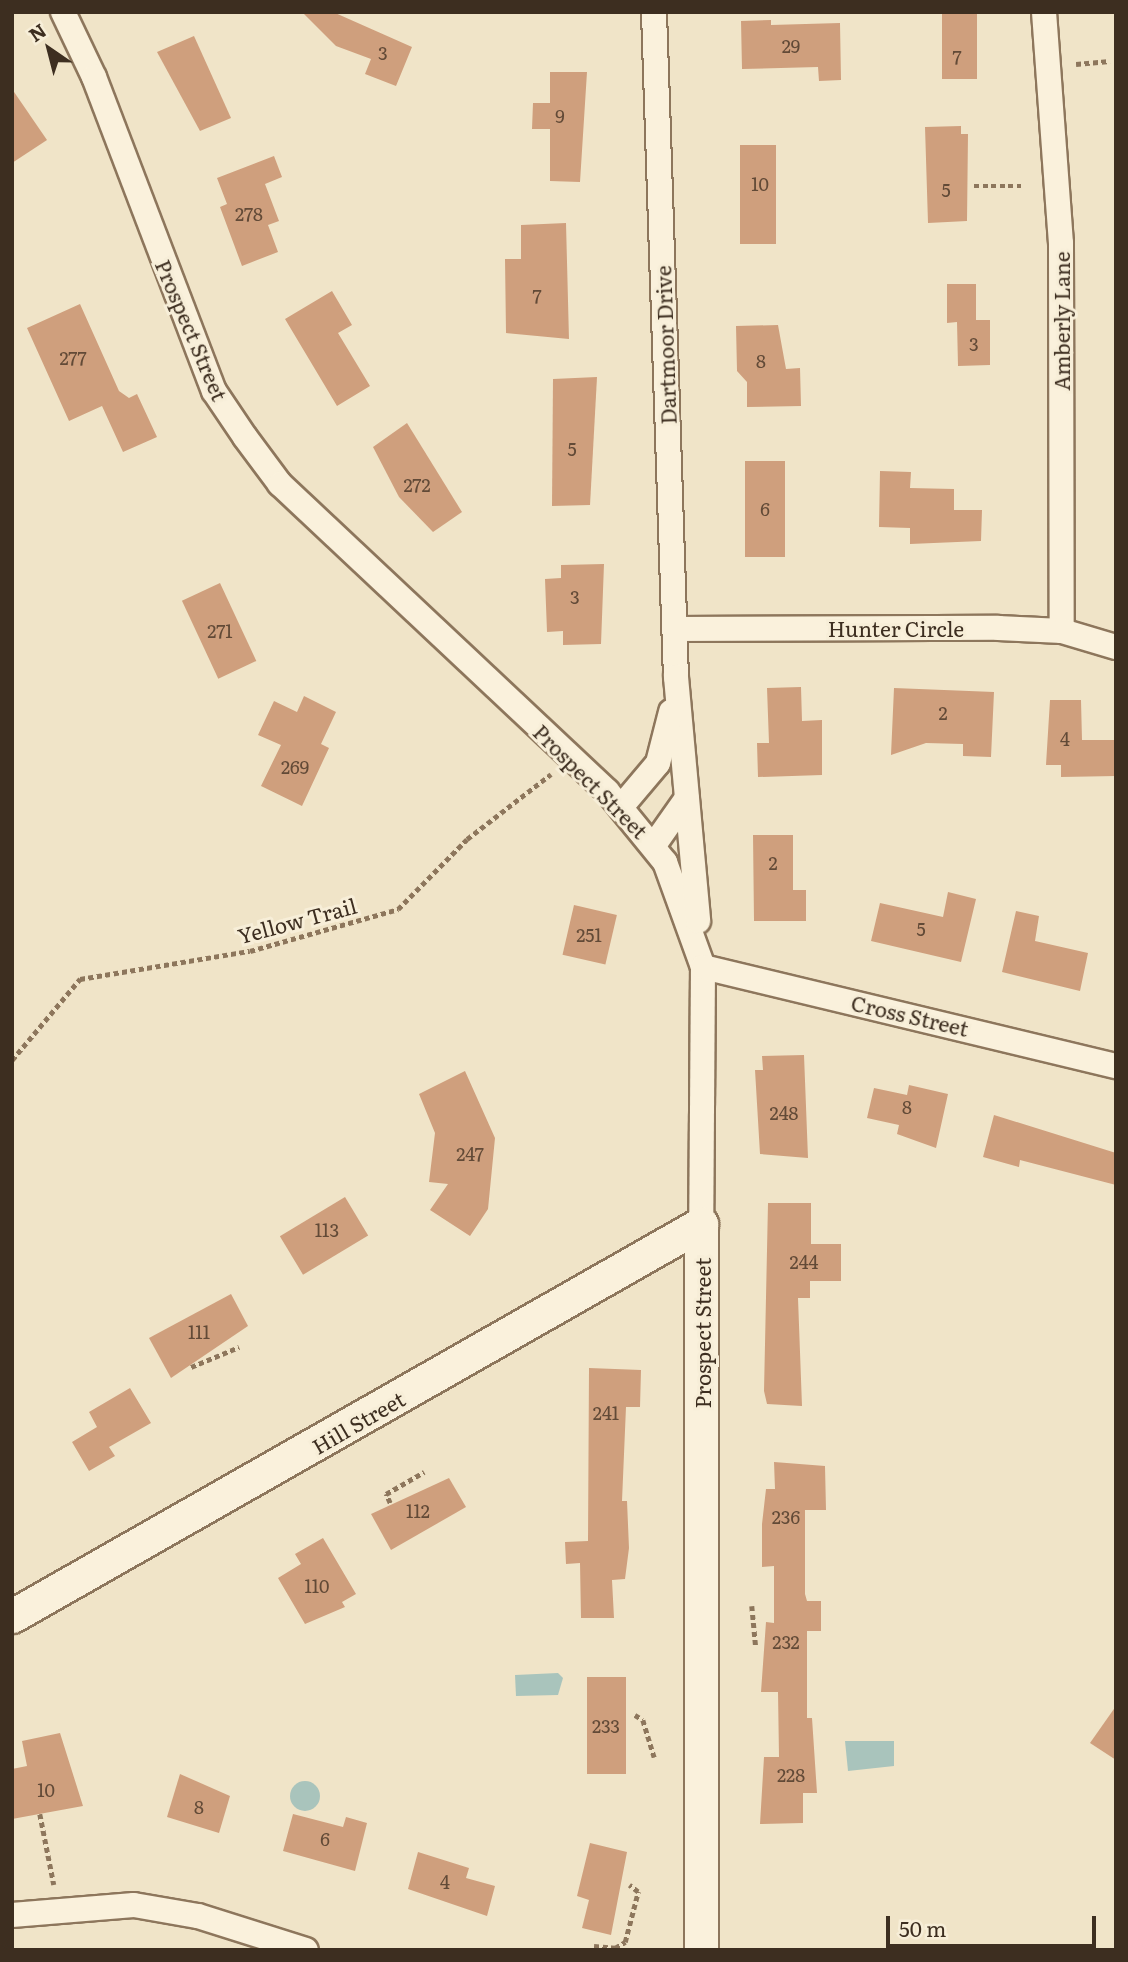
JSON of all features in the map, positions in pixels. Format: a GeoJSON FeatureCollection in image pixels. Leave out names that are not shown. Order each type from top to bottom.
{"type":"FeatureCollection","features":[{"type":"Feature","properties":{"kind":"street","name":"Prospect Street"},"geometry":{"type":"LineString","coordinates":[[63,12],[94,77],[214,391],[245,437],[280,484],[621,807],[654,845],[684,905],[703,967],[701,1950]]}},
{"type":"Feature","properties":{"kind":"street","name":"Dartmoor Drive"},"geometry":{"type":"LineString","coordinates":[[654,12],[676,677],[703,967]]}},
{"type":"Feature","properties":{"kind":"street","name":"Amberly Lane"},"geometry":{"type":"LineString","coordinates":[[1044,12],[1061,243],[1062,631]]}},
{"type":"Feature","properties":{"kind":"street","name":"Hunter Circle"},"geometry":{"type":"LineString","coordinates":[[675,629],[1062,631],[1116,647]]}},
{"type":"Feature","properties":{"kind":"street","name":"Dartmoor Drive"},"geometry":{"type":"LineString","coordinates":[[621,807],[664,751],[676,677]]}},
{"type":"Feature","properties":{"kind":"street"},"geometry":{"type":"LineString","coordinates":[[654,845],[687,798]]}},
{"type":"Feature","properties":{"kind":"street","name":"Cross Street"},"geometry":{"type":"LineString","coordinates":[[703,967],[1116,1066]]}},
{"type":"Feature","properties":{"kind":"street","name":"Hill Street"},"geometry":{"type":"LineString","coordinates":[[12,1616],[701,1224]]}},
{"type":"Feature","properties":{"kind":"street"},"geometry":{"type":"LineString","coordinates":[[12,1915],[58,1909],[134,1905],[198,1916],[306,1950]]}},
{"type":"Feature","properties":{"kind":"path"},"geometry":{"type":"LineString","coordinates":[[1076,64],[1110,61]]}},
{"type":"Feature","properties":{"kind":"path"},"geometry":{"type":"LineString","coordinates":[[974,186],[1023,186]]}},
{"type":"Feature","properties":{"kind":"path","name":"Yellow Trail"},"geometry":{"type":"LineString","coordinates":[[12,1060],[80,979],[250,951],[398,909],[467,839],[572,759]]}},
{"type":"Feature","properties":{"kind":"path"},"geometry":{"type":"LineString","coordinates":[[191,1367],[239,1347]]}},
{"type":"Feature","properties":{"kind":"path"},"geometry":{"type":"LineString","coordinates":[[390,1503],[386,1494],[424,1472]]}},
{"type":"Feature","properties":{"kind":"path"},"geometry":{"type":"LineString","coordinates":[[752,1606],[755,1648]]}},
{"type":"Feature","properties":{"kind":"path"},"geometry":{"type":"LineString","coordinates":[[635,1715],[643,1720],[654,1757]]}},
{"type":"Feature","properties":{"kind":"path"},"geometry":{"type":"LineString","coordinates":[[40,1814],[58,1909]]}},
{"type":"Feature","properties":{"kind":"path"},"geometry":{"type":"LineString","coordinates":[[594,1946],[615,1948],[625,1942],[638,1892],[629,1885]]}},
{"type":"Feature","properties":{"kind":"water"},"geometry":{"type":"Polygon","coordinates":[[[558,1673],[563,1678],[558,1695],[516,1696],[515,1675],[558,1673]]]}},
{"type":"Feature","properties":{"kind":"water"},"geometry":{"type":"Polygon","coordinates":[[[845,1741],[894,1741],[894,1766],[848,1771],[845,1741]]]}},
{"type":"Feature","properties":{"kind":"water"},"geometry":{"type":"Polygon","coordinates":[[[305,1781],[311,1782],[319,1790],[319,1802],[311,1810],[305,1811],[299,1810],[291,1802],[290,1796],[291,1790],[299,1782],[305,1781]]]}},
{"type":"Feature","properties":{"kind":"building"},"geometry":{"type":"Polygon","coordinates":[[[302,12],[333,12],[412,47],[396,86],[365,74],[371,59],[336,46],[302,12]]]}},
{"type":"Feature","properties":{"kind":"building"},"geometry":{"type":"Polygon","coordinates":[[[942,12],[977,12],[977,79],[942,79],[942,12]]]}},
{"type":"Feature","properties":{"kind":"building"},"geometry":{"type":"Polygon","coordinates":[[[771,20],[771,25],[840,23],[841,80],[819,81],[818,67],[742,69],[741,21],[771,20]]]}},
{"type":"Feature","properties":{"kind":"building"},"geometry":{"type":"Polygon","coordinates":[[[194,36],[231,118],[200,131],[157,52],[194,36]]]}},
{"type":"Feature","properties":{"kind":"building"},"geometry":{"type":"Polygon","coordinates":[[[550,72],[587,72],[580,182],[550,181],[550,129],[532,129],[533,103],[550,103],[550,72]]]}},
{"type":"Feature","properties":{"kind":"building"},"geometry":{"type":"Polygon","coordinates":[[[12,89],[47,140],[12,163],[12,89]]]}},
{"type":"Feature","properties":{"kind":"building"},"geometry":{"type":"Polygon","coordinates":[[[961,126],[961,134],[968,134],[967,221],[928,223],[925,127],[961,126]]]}},
{"type":"Feature","properties":{"kind":"building"},"geometry":{"type":"Polygon","coordinates":[[[740,145],[776,145],[776,244],[740,244],[740,145]]]}},
{"type":"Feature","properties":{"kind":"building"},"geometry":{"type":"Polygon","coordinates":[[[274,156],[282,177],[265,184],[279,221],[268,225],[278,252],[242,266],[220,207],[227,204],[217,178],[274,156]]]}},
{"type":"Feature","properties":{"kind":"building"},"geometry":{"type":"Polygon","coordinates":[[[566,223],[569,339],[506,333],[505,259],[521,259],[521,225],[566,223]]]}},
{"type":"Feature","properties":{"kind":"building"},"geometry":{"type":"Polygon","coordinates":[[[947,284],[976,284],[976,320],[990,320],[990,365],[958,366],[957,322],[947,323],[947,284]]]}},
{"type":"Feature","properties":{"kind":"building"},"geometry":{"type":"Polygon","coordinates":[[[332,291],[352,325],[338,333],[370,386],[337,406],[285,319],[332,291]]]}},
{"type":"Feature","properties":{"kind":"building"},"geometry":{"type":"Polygon","coordinates":[[[80,304],[119,391],[129,398],[137,394],[157,437],[123,452],[102,406],[69,421],[27,328],[80,304]]]}},
{"type":"Feature","properties":{"kind":"building"},"geometry":{"type":"Polygon","coordinates":[[[778,325],[786,369],[800,368],[801,406],[747,407],[747,382],[737,371],[736,326],[778,325]]]}},
{"type":"Feature","properties":{"kind":"building"},"geometry":{"type":"Polygon","coordinates":[[[597,377],[590,505],[552,506],[553,379],[597,377]]]}},
{"type":"Feature","properties":{"kind":"building"},"geometry":{"type":"Polygon","coordinates":[[[407,423],[462,512],[433,532],[399,497],[373,447],[407,423]]]}},
{"type":"Feature","properties":{"kind":"building"},"geometry":{"type":"Polygon","coordinates":[[[745,461],[785,461],[785,557],[745,557],[745,461]]]}},
{"type":"Feature","properties":{"kind":"building"},"geometry":{"type":"Polygon","coordinates":[[[880,471],[911,472],[910,488],[954,489],[954,510],[982,510],[981,541],[910,544],[910,528],[879,527],[880,471]]]}},
{"type":"Feature","properties":{"kind":"building"},"geometry":{"type":"Polygon","coordinates":[[[604,564],[601,644],[563,645],[563,631],[547,632],[545,579],[561,578],[561,565],[604,564]]]}},
{"type":"Feature","properties":{"kind":"building"},"geometry":{"type":"Polygon","coordinates":[[[220,583],[256,661],[218,679],[182,601],[220,583]]]}},
{"type":"Feature","properties":{"kind":"building"},"geometry":{"type":"Polygon","coordinates":[[[801,687],[802,721],[822,720],[822,775],[758,777],[757,743],[769,743],[767,688],[801,687]]]}},
{"type":"Feature","properties":{"kind":"building"},"geometry":{"type":"Polygon","coordinates":[[[894,688],[994,692],[991,757],[963,756],[963,744],[926,743],[891,755],[894,688]]]}},
{"type":"Feature","properties":{"kind":"building"},"geometry":{"type":"Polygon","coordinates":[[[304,696],[336,712],[321,744],[329,748],[302,806],[261,786],[281,745],[258,735],[274,701],[297,712],[304,696]]]}},
{"type":"Feature","properties":{"kind":"building"},"geometry":{"type":"Polygon","coordinates":[[[1050,700],[1081,700],[1082,740],[1116,740],[1116,776],[1061,777],[1061,765],[1046,765],[1050,700]]]}},
{"type":"Feature","properties":{"kind":"building"},"geometry":{"type":"Polygon","coordinates":[[[753,835],[793,835],[793,890],[806,890],[806,921],[754,921],[753,835]]]}},
{"type":"Feature","properties":{"kind":"building"},"geometry":{"type":"Polygon","coordinates":[[[948,892],[976,899],[961,962],[871,941],[880,903],[943,917],[948,892]]]}},
{"type":"Feature","properties":{"kind":"building"},"geometry":{"type":"Polygon","coordinates":[[[574,905],[617,915],[605,965],[563,955],[574,905]]]}},
{"type":"Feature","properties":{"kind":"building"},"geometry":{"type":"Polygon","coordinates":[[[1016,911],[1039,916],[1035,941],[1088,953],[1080,991],[1002,972],[1016,911]]]}},
{"type":"Feature","properties":{"kind":"building"},"geometry":{"type":"Polygon","coordinates":[[[804,1055],[808,1158],[760,1154],[755,1070],[763,1070],[762,1056],[804,1055]]]}},
{"type":"Feature","properties":{"kind":"building"},"geometry":{"type":"Polygon","coordinates":[[[465,1071],[495,1138],[488,1209],[470,1236],[430,1210],[448,1184],[429,1182],[435,1133],[419,1094],[465,1071]]]}},
{"type":"Feature","properties":{"kind":"building"},"geometry":{"type":"Polygon","coordinates":[[[909,1085],[948,1094],[936,1148],[897,1134],[899,1125],[867,1118],[874,1088],[907,1095],[909,1085]]]}},
{"type":"Feature","properties":{"kind":"building"},"geometry":{"type":"Polygon","coordinates":[[[994,1115],[1116,1153],[1116,1185],[1020,1160],[1019,1167],[983,1157],[994,1115]]]}},
{"type":"Feature","properties":{"kind":"building"},"geometry":{"type":"Polygon","coordinates":[[[345,1197],[368,1236],[303,1275],[280,1236],[345,1197]]]}},
{"type":"Feature","properties":{"kind":"building"},"geometry":{"type":"Polygon","coordinates":[[[768,1203],[811,1203],[811,1244],[841,1244],[841,1281],[810,1281],[810,1298],[798,1298],[802,1406],[767,1404],[764,1391],[768,1203]]]}},
{"type":"Feature","properties":{"kind":"building"},"geometry":{"type":"Polygon","coordinates":[[[231,1294],[248,1326],[171,1378],[149,1338],[231,1294]]]}},
{"type":"Feature","properties":{"kind":"building"},"geometry":{"type":"Polygon","coordinates":[[[589,1368],[641,1370],[640,1407],[626,1407],[622,1501],[627,1501],[629,1548],[625,1579],[612,1580],[614,1618],[581,1618],[580,1563],[566,1564],[565,1542],[588,1541],[589,1368]]]}},
{"type":"Feature","properties":{"kind":"building"},"geometry":{"type":"Polygon","coordinates":[[[130,1388],[151,1423],[109,1447],[115,1456],[89,1471],[72,1442],[97,1427],[89,1412],[130,1388]]]}},
{"type":"Feature","properties":{"kind":"building"},"geometry":{"type":"Polygon","coordinates":[[[774,1462],[825,1466],[826,1510],[805,1510],[805,1594],[807,1601],[821,1601],[821,1631],[807,1631],[807,1718],[812,1718],[817,1793],[803,1793],[803,1823],[760,1824],[764,1757],[779,1757],[778,1692],[761,1692],[766,1622],[774,1623],[774,1566],[762,1567],[762,1524],[766,1489],[775,1489],[774,1462]]]}},
{"type":"Feature","properties":{"kind":"building"},"geometry":{"type":"Polygon","coordinates":[[[449,1478],[466,1507],[391,1550],[371,1514],[449,1478]]]}},
{"type":"Feature","properties":{"kind":"building"},"geometry":{"type":"Polygon","coordinates":[[[323,1538],[356,1594],[342,1602],[345,1607],[305,1624],[278,1578],[301,1564],[295,1554],[323,1538]]]}},
{"type":"Feature","properties":{"kind":"building"},"geometry":{"type":"Polygon","coordinates":[[[587,1677],[626,1677],[626,1774],[587,1774],[587,1677]]]}},
{"type":"Feature","properties":{"kind":"building"},"geometry":{"type":"Polygon","coordinates":[[[1116,1706],[1116,1760],[1090,1743],[1116,1706]]]}},
{"type":"Feature","properties":{"kind":"building"},"geometry":{"type":"Polygon","coordinates":[[[60,1733],[83,1806],[12,1819],[12,1769],[27,1766],[22,1741],[60,1733]]]}},
{"type":"Feature","properties":{"kind":"building"},"geometry":{"type":"Polygon","coordinates":[[[180,1774],[230,1796],[219,1833],[167,1817],[180,1774]]]}},
{"type":"Feature","properties":{"kind":"building"},"geometry":{"type":"Polygon","coordinates":[[[293,1814],[343,1827],[346,1817],[367,1823],[355,1871],[283,1851],[293,1814]]]}},
{"type":"Feature","properties":{"kind":"building"},"geometry":{"type":"Polygon","coordinates":[[[590,1843],[627,1852],[611,1935],[582,1928],[589,1900],[577,1896],[590,1843]]]}},
{"type":"Feature","properties":{"kind":"building"},"geometry":{"type":"Polygon","coordinates":[[[418,1852],[469,1868],[466,1878],[495,1886],[487,1916],[408,1889],[418,1852]]]}}]}
